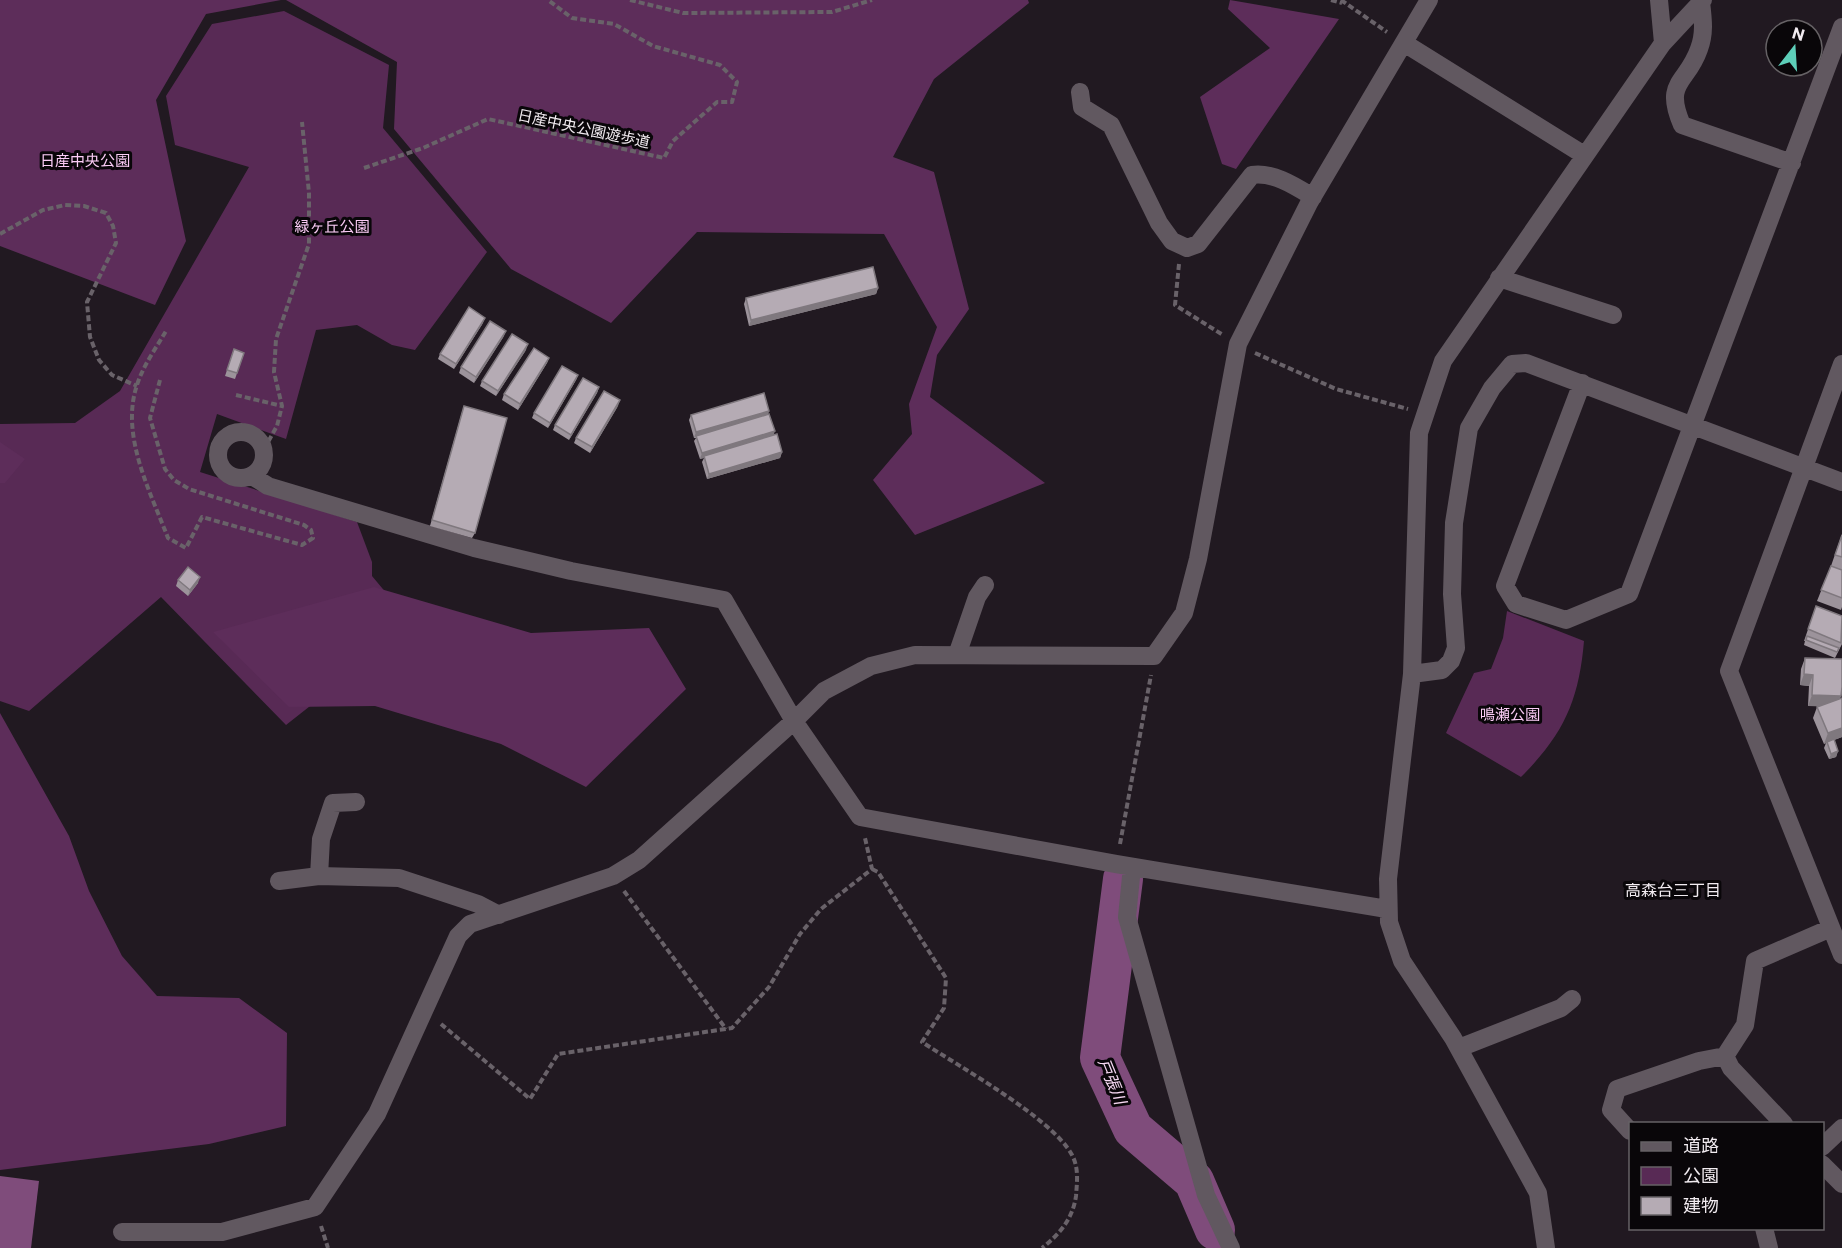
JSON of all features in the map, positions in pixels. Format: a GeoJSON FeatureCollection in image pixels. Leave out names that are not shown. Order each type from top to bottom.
{"type":"FeatureCollection","features":[{"type":"Feature","properties":{"kind":"street"},"geometry":{"type":"LineString","coordinates":[[122,1232],[222,1232],[315,1207],[377,1114],[458,936],[470,924],[612,876],[639,860],[794,721],[824,691],[871,666],[915,655],[1154,656],[1184,613],[1198,559],[1238,345],[1313,197],[1429,0]]}},
{"type":"Feature","properties":{"kind":"street"},"geometry":{"type":"LineString","coordinates":[[1659,0],[1663,43]]}},
{"type":"Feature","properties":{"kind":"street"},"geometry":{"type":"LineString","coordinates":[[1546,1248],[1538,1193],[1458,1048],[1402,961],[1392,935],[1387,909],[1388,879],[1412,674],[1419,433],[1443,361],[1663,43],[1702,1]]}},
{"type":"Feature","properties":{"kind":"street"},"geometry":{"type":"LineString","coordinates":[[1702,1],[1704,29],[1699,50],[1677,85],[1673,104],[1682,124],[1792,163]]}},
{"type":"Feature","properties":{"kind":"street"},"geometry":{"type":"LineString","coordinates":[[1582,383],[1505,586],[1516,604],[1566,620],[1629,594],[1842,27]]}},
{"type":"Feature","properties":{"kind":"street"},"geometry":{"type":"LineString","coordinates":[[1404,44],[1584,155]]}},
{"type":"Feature","properties":{"kind":"street"},"geometry":{"type":"LineString","coordinates":[[1080,92],[1082,107],[1111,125],[1159,223],[1172,241],[1187,248],[1198,244],[1252,175],[1262,174],[1289,182],[1313,197]]}},
{"type":"Feature","properties":{"kind":"street"},"geometry":{"type":"LineString","coordinates":[[1499,278],[1613,315]]}},
{"type":"Feature","properties":{"kind":"street"},"geometry":{"type":"LineString","coordinates":[[1412,674],[1442,670],[1451,661],[1456,648],[1452,594],[1454,523],[1469,428],[1492,388],[1512,364],[1526,363],[1582,383],[1842,482]]}},
{"type":"Feature","properties":{"kind":"street"},"geometry":{"type":"LineString","coordinates":[[1842,364],[1729,671],[1842,956]]}},
{"type":"Feature","properties":{"kind":"street"},"geometry":{"type":"LineString","coordinates":[[240,431],[255,436],[264,449],[263,465],[252,476],[238,479],[224,472],[218,459],[220,444],[225,438],[240,431]]}},
{"type":"Feature","properties":{"kind":"street"},"geometry":{"type":"LineString","coordinates":[[252,476],[268,486],[474,548],[571,571],[724,600],[794,721],[860,817],[1124,866],[1387,909]]}},
{"type":"Feature","properties":{"kind":"street"},"geometry":{"type":"LineString","coordinates":[[957,655],[977,597],[985,585]]}},
{"type":"Feature","properties":{"kind":"street"},"geometry":{"type":"LineString","coordinates":[[319,876],[321,839],[333,803],[356,802]]}},
{"type":"Feature","properties":{"kind":"street"},"geometry":{"type":"LineString","coordinates":[[1124,866],[1127,917],[1206,1195],[1231,1248]]}},
{"type":"Feature","properties":{"kind":"street"},"geometry":{"type":"LineString","coordinates":[[279,881],[319,876],[399,878],[478,904],[499,915]]}},
{"type":"Feature","properties":{"kind":"street"},"geometry":{"type":"LineString","coordinates":[[1629,1130],[1611,1110],[1617,1089],[1699,1061],[1725,1056],[1745,1025],[1755,961],[1832,928]]}},
{"type":"Feature","properties":{"kind":"street"},"geometry":{"type":"LineString","coordinates":[[1458,1048],[1561,1008],[1572,999]]}},
{"type":"Feature","properties":{"kind":"street"},"geometry":{"type":"LineString","coordinates":[[1725,1056],[1731,1068],[1782,1122]]}},
{"type":"Feature","properties":{"kind":"street"},"geometry":{"type":"LineString","coordinates":[[1824,1145],[1842,1128]]}},
{"type":"Feature","properties":{"kind":"street"},"geometry":{"type":"LineString","coordinates":[[1824,1166],[1842,1184]]}},
{"type":"Feature","properties":{"kind":"street"},"geometry":{"type":"LineString","coordinates":[[1764,1230],[1769,1248]]}},
{"type":"Feature","properties":{"kind":"path","name":"日産中央公園遊歩道"},"geometry":{"type":"LineString","coordinates":[[364,168],[423,148],[488,119],[664,158],[673,141],[717,102],[732,102],[737,82],[720,65],[652,46],[614,24],[572,18],[548,0]]}},
{"type":"Feature","properties":{"kind":"path"},"geometry":{"type":"LineString","coordinates":[[630,0],[683,13],[832,12],[872,0]]}},
{"type":"Feature","properties":{"kind":"path"},"geometry":{"type":"LineString","coordinates":[[1331,0],[1343,2],[1404,44]]}},
{"type":"Feature","properties":{"kind":"path"},"geometry":{"type":"LineString","coordinates":[[264,449],[278,426],[282,406],[274,372],[276,339],[309,244],[309,193],[302,122]]}},
{"type":"Feature","properties":{"kind":"path"},"geometry":{"type":"LineString","coordinates":[[0,234],[43,210],[65,205],[84,206],[106,213],[113,226],[116,243],[87,302],[90,337],[99,360],[112,375],[137,386]]}},
{"type":"Feature","properties":{"kind":"path"},"geometry":{"type":"LineString","coordinates":[[160,380],[150,418],[165,469],[174,480],[189,489],[304,525],[311,530],[312,538],[302,545],[202,517],[186,548],[168,538],[135,445],[131,416],[137,386],[166,331]]}},
{"type":"Feature","properties":{"kind":"path"},"geometry":{"type":"LineString","coordinates":[[236,394],[282,406]]}},
{"type":"Feature","properties":{"kind":"path"},"geometry":{"type":"LineString","coordinates":[[1124,866],[1154,656]]}},
{"type":"Feature","properties":{"kind":"path"},"geometry":{"type":"LineString","coordinates":[[860,817],[872,869]]}},
{"type":"Feature","properties":{"kind":"path"},"geometry":{"type":"LineString","coordinates":[[424,1010],[530,1099],[558,1054],[732,1028],[769,987],[800,934],[821,909],[872,869]]}},
{"type":"Feature","properties":{"kind":"path"},"geometry":{"type":"LineString","coordinates":[[872,869],[878,872],[946,978],[944,1008],[922,1042],[1048,1125],[1072,1155],[1078,1176],[1074,1210],[1057,1237],[1042,1248]]}},
{"type":"Feature","properties":{"kind":"path"},"geometry":{"type":"LineString","coordinates":[[612,876],[726,1029]]}},
{"type":"Feature","properties":{"kind":"green space","name":"日産中央公園"},"geometry":{"type":"Polygon","coordinates":[[[0,0],[281,0],[206,14],[156,100],[186,241],[155,305],[0,246],[0,0]]]}},
{"type":"Feature","properties":{"kind":"green space"},"geometry":{"type":"Polygon","coordinates":[[[286,0],[1028,0],[1029,3],[934,79],[893,157],[934,172],[969,309],[937,355],[930,397],[1045,483],[915,535],[873,480],[912,434],[909,404],[937,327],[884,234],[697,232],[611,323],[511,269],[394,129],[397,62],[286,0]]]}},
{"type":"Feature","properties":{"kind":"green space"},"geometry":{"type":"Polygon","coordinates":[[[1230,0],[1339,19],[1236,169],[1222,164],[1200,97],[1270,48],[1228,9],[1230,0]]]}},
{"type":"Feature","properties":{"kind":"green space","name":"緑ヶ丘公園"},"geometry":{"type":"Polygon","coordinates":[[[284,11],[389,65],[383,128],[487,252],[415,350],[392,345],[357,325],[316,330],[286,439],[217,414],[200,472],[357,522],[372,562],[372,576],[413,625],[286,725],[161,597],[29,711],[0,701],[0,424],[75,423],[120,391],[249,167],[175,145],[166,96],[212,24],[284,11]]]}},
{"type":"Feature","properties":{"kind":"green space"},"geometry":{"type":"Polygon","coordinates":[[[0,442],[25,459],[5,483],[0,483],[0,442]]]}},
{"type":"Feature","properties":{"kind":"green space"},"geometry":{"type":"Polygon","coordinates":[[[374,587],[531,633],[649,628],[686,689],[586,787],[501,744],[375,706],[289,707],[213,632],[374,587]]]}},
{"type":"Feature","properties":{"kind":"green space","name":"鳴瀬公園"},"geometry":{"type":"Polygon","coordinates":[[[1507,611],[1584,641],[1578,681],[1567,715],[1548,746],[1521,777],[1446,733],[1474,673],[1491,669],[1503,638],[1507,611]]]}},
{"type":"Feature","properties":{"kind":"green space"},"geometry":{"type":"Polygon","coordinates":[[[0,713],[69,836],[89,891],[122,956],[157,996],[239,998],[287,1033],[286,1126],[209,1144],[0,1170],[0,713]]]}},
{"type":"Feature","properties":{"kind":"shaded area"},"geometry":{"type":"Polygon","coordinates":[[[0,1176],[39,1181],[31,1248],[0,1248],[0,1176]]]}},
{"type":"Feature","properties":{"kind":"building"},"geometry":{"type":"Polygon","coordinates":[[[873,267],[878,288],[751,320],[746,298],[873,267]]]}},
{"type":"Feature","properties":{"kind":"building"},"geometry":{"type":"Polygon","coordinates":[[[469,307],[485,318],[456,364],[440,354],[469,307]]]}},
{"type":"Feature","properties":{"kind":"building"},"geometry":{"type":"Polygon","coordinates":[[[490,321],[506,331],[476,377],[461,367],[490,321]]]}},
{"type":"Feature","properties":{"kind":"building"},"geometry":{"type":"Polygon","coordinates":[[[512,334],[528,344],[498,391],[482,381],[512,334]]]}},
{"type":"Feature","properties":{"kind":"building"},"geometry":{"type":"Polygon","coordinates":[[[534,348],[549,358],[520,404],[504,394],[534,348]]]}},
{"type":"Feature","properties":{"kind":"building"},"geometry":{"type":"Polygon","coordinates":[[[234,349],[244,353],[237,373],[227,370],[234,349]]]}},
{"type":"Feature","properties":{"kind":"building"},"geometry":{"type":"Polygon","coordinates":[[[562,366],[578,375],[550,423],[534,413],[562,366]]]}},
{"type":"Feature","properties":{"kind":"building"},"geometry":{"type":"Polygon","coordinates":[[[583,378],[599,387],[571,435],[555,425],[583,378]]]}},
{"type":"Feature","properties":{"kind":"building"},"geometry":{"type":"Polygon","coordinates":[[[604,391],[620,400],[592,447],[576,438],[604,391]]]}},
{"type":"Feature","properties":{"kind":"building"},"geometry":{"type":"Polygon","coordinates":[[[764,393],[769,411],[696,432],[691,415],[764,393]]]}},
{"type":"Feature","properties":{"kind":"building"},"geometry":{"type":"Polygon","coordinates":[[[464,406],[507,418],[475,533],[432,520],[464,406]]]}},
{"type":"Feature","properties":{"kind":"building"},"geometry":{"type":"Polygon","coordinates":[[[769,414],[775,431],[702,453],[696,436],[769,414]]]}},
{"type":"Feature","properties":{"kind":"building"},"geometry":{"type":"Polygon","coordinates":[[[777,434],[782,452],[709,474],[704,456],[777,434]]]}},
{"type":"Feature","properties":{"kind":"building"},"geometry":{"type":"Polygon","coordinates":[[[1842,535],[1842,557],[1835,555],[1842,535]]]}},
{"type":"Feature","properties":{"kind":"building"},"geometry":{"type":"Polygon","coordinates":[[[1831,566],[1842,570],[1842,598],[1821,590],[1831,566]]]}},
{"type":"Feature","properties":{"kind":"building"},"geometry":{"type":"Polygon","coordinates":[[[188,567],[200,577],[190,590],[178,580],[188,567]]]}},
{"type":"Feature","properties":{"kind":"building"},"geometry":{"type":"Polygon","coordinates":[[[1816,606],[1842,616],[1841,643],[1808,629],[1816,606]]]}},
{"type":"Feature","properties":{"kind":"building"},"geometry":{"type":"Polygon","coordinates":[[[1807,636],[1839,648],[1837,652],[1806,640],[1807,636]]]}},
{"type":"Feature","properties":{"kind":"building"},"geometry":{"type":"Polygon","coordinates":[[[1805,658],[1842,659],[1841,696],[1812,695],[1813,675],[1804,674],[1805,658]]]}},
{"type":"Feature","properties":{"kind":"building"},"geometry":{"type":"Polygon","coordinates":[[[1842,698],[1842,728],[1828,733],[1817,707],[1842,698]]]}},
{"type":"Feature","properties":{"kind":"building"},"geometry":{"type":"Polygon","coordinates":[[[1834,739],[1838,751],[1831,754],[1827,742],[1834,739]]]}},
{"type":"Feature","properties":{"kind":"waterway","name":"戸張川"},"geometry":{"type":"LineString","coordinates":[[1123,879],[1100,1058],[1133,1129],[1194,1181],[1215,1230]]}},
{"type":"Feature","properties":{"kind":"district","name":"高森台三丁目"},"geometry":{"type":"Point","coordinates":[1673,889]}}]}
